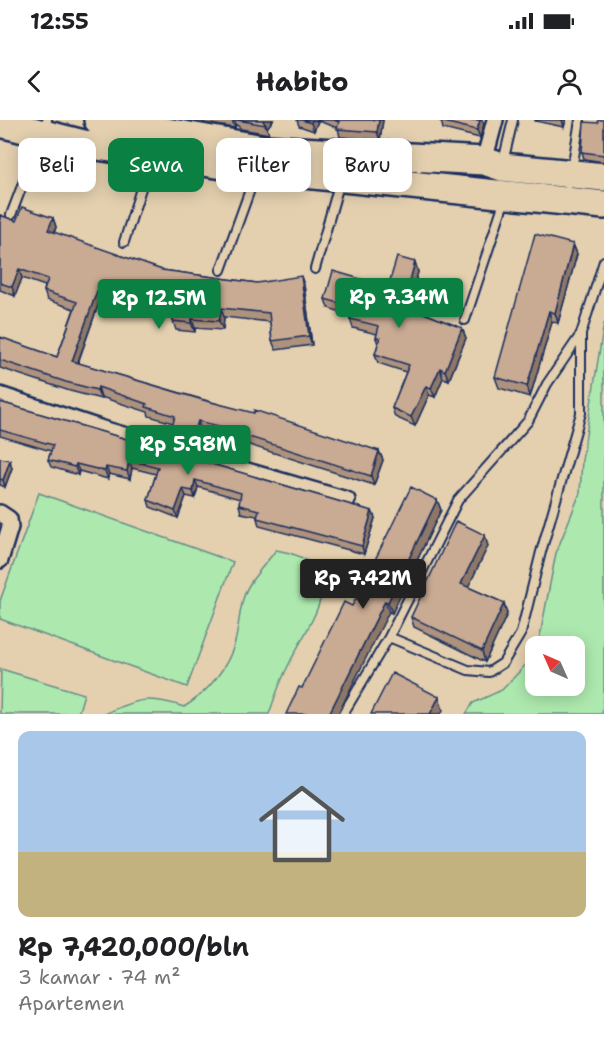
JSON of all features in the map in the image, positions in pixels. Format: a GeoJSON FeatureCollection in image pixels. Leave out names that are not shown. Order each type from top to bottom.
{"type":"FeatureCollection","features":[{"type":"Feature","properties":{"kind":"highway"},"geometry":{"type":"LineString","coordinates":[[98,120],[141,138]]}},
{"type":"Feature","properties":{"kind":"highway"},"geometry":{"type":"LineString","coordinates":[[0,123],[116,138]]}},
{"type":"Feature","properties":{"kind":"highway"},"geometry":{"type":"LineString","coordinates":[[412,171],[570,187],[604,205]]}},
{"type":"Feature","properties":{"kind":"highway"},"geometry":{"type":"LineString","coordinates":[[570,187],[604,177]]}},
{"type":"Feature","properties":{"kind":"street"},"geometry":{"type":"LineString","coordinates":[[495,120],[497,179]]}},
{"type":"Feature","properties":{"kind":"street"},"geometry":{"type":"LineString","coordinates":[[0,395],[106,430],[347,500]]}},
{"type":"Feature","properties":{"kind":"street"},"geometry":{"type":"LineString","coordinates":[[0,513],[9,519],[10,527],[0,560]]}},
{"type":"Feature","properties":{"kind":"lane"},"geometry":{"type":"LineString","coordinates":[[465,320],[513,120]]}},
{"type":"Feature","properties":{"kind":"lane"},"geometry":{"type":"LineString","coordinates":[[570,187],[580,120]]}},
{"type":"Feature","properties":{"kind":"lane"},"geometry":{"type":"LineString","coordinates":[[11,215],[44,127]]}},
{"type":"Feature","properties":{"kind":"lane"},"geometry":{"type":"LineString","coordinates":[[124,243],[140,192]]}},
{"type":"Feature","properties":{"kind":"lane"},"geometry":{"type":"LineString","coordinates":[[221,270],[248,192]]}},
{"type":"Feature","properties":{"kind":"lane"},"geometry":{"type":"LineString","coordinates":[[315,269],[336,192]]}},
{"type":"Feature","properties":{"kind":"lane"},"geometry":{"type":"LineString","coordinates":[[343,714],[389,637],[458,500],[528,421],[547,384],[581,334],[604,261]]}},
{"type":"Feature","properties":{"kind":"lane"},"geometry":{"type":"LineString","coordinates":[[389,637],[468,670],[489,672],[503,663],[521,633],[541,552],[581,412],[581,334]]}},
{"type":"Feature","properties":{"kind":"green space"},"geometry":{"type":"Polygon","coordinates":[[[604,323],[604,696],[602,714],[466,714],[473,703],[502,690],[525,666],[525,696],[585,696],[585,636],[540,636],[556,553],[580,493],[582,460],[604,323]]]}},
{"type":"Feature","properties":{"kind":"green space"},"geometry":{"type":"Polygon","coordinates":[[[39,493],[233,562],[187,687],[0,619],[0,601],[39,493]]]}},
{"type":"Feature","properties":{"kind":"green space"},"geometry":{"type":"Polygon","coordinates":[[[276,550],[301,557],[315,567],[322,580],[321,595],[316,611],[284,675],[269,714],[104,714],[143,700],[161,701],[184,707],[201,695],[216,679],[232,652],[246,590],[276,550]]]}},
{"type":"Feature","properties":{"kind":"green space"},"geometry":{"type":"Polygon","coordinates":[[[1,669],[84,694],[78,714],[0,714],[1,669]]]}},
{"type":"Feature","properties":{"kind":"building"},"geometry":{"type":"Polygon","coordinates":[[[237,120],[263,120],[266,125],[237,120]]]}},
{"type":"Feature","properties":{"kind":"building"},"geometry":{"type":"Polygon","coordinates":[[[334,120],[379,120],[377,132],[337,129],[339,122],[334,120]]]}},
{"type":"Feature","properties":{"kind":"building"},"geometry":{"type":"Polygon","coordinates":[[[441,120],[480,120],[477,130],[441,120]]]}},
{"type":"Feature","properties":{"kind":"building"},"geometry":{"type":"Polygon","coordinates":[[[598,120],[604,120],[604,155],[582,152],[584,122],[598,123],[598,120]]]}},
{"type":"Feature","properties":{"kind":"building"},"geometry":{"type":"Polygon","coordinates":[[[22,207],[53,218],[48,230],[162,270],[257,283],[301,276],[309,336],[272,341],[269,313],[221,308],[219,321],[192,319],[191,323],[173,321],[175,302],[143,297],[127,291],[123,301],[97,291],[72,361],[203,400],[254,413],[254,410],[379,451],[371,476],[246,436],[247,433],[198,421],[193,437],[171,431],[175,416],[146,407],[147,404],[98,387],[97,390],[66,382],[0,360],[0,337],[57,357],[77,302],[44,291],[48,279],[19,269],[12,287],[0,283],[0,215],[16,221],[22,207]]]}},
{"type":"Feature","properties":{"kind":"building"},"geometry":{"type":"Polygon","coordinates":[[[535,234],[573,244],[555,313],[549,311],[527,386],[495,377],[535,234]]]}},
{"type":"Feature","properties":{"kind":"building"},"geometry":{"type":"Polygon","coordinates":[[[397,257],[415,262],[403,305],[462,328],[445,371],[440,368],[431,388],[426,386],[411,417],[392,408],[409,365],[375,354],[380,338],[376,338],[379,326],[350,319],[353,307],[325,299],[333,271],[388,287],[397,257]]]}},
{"type":"Feature","properties":{"kind":"building"},"geometry":{"type":"Polygon","coordinates":[[[0,402],[372,511],[362,546],[257,518],[259,510],[239,505],[241,493],[195,480],[193,491],[183,489],[175,511],[148,500],[158,467],[129,460],[127,471],[106,467],[105,471],[48,460],[53,445],[0,430],[0,402]]]}},
{"type":"Feature","properties":{"kind":"building"},"geometry":{"type":"Polygon","coordinates":[[[0,458],[10,460],[3,480],[0,479],[0,458]]]}},
{"type":"Feature","properties":{"kind":"building"},"geometry":{"type":"Polygon","coordinates":[[[411,487],[437,500],[388,602],[385,601],[329,714],[286,714],[299,687],[302,688],[344,602],[352,606],[411,487]]]}},
{"type":"Feature","properties":{"kind":"building"},"geometry":{"type":"Polygon","coordinates":[[[456,521],[485,535],[461,584],[504,603],[482,651],[411,617],[456,521]]]}},
{"type":"Feature","properties":{"kind":"building"},"geometry":{"type":"Polygon","coordinates":[[[392,673],[439,697],[430,714],[371,714],[392,673]]]}}]}
